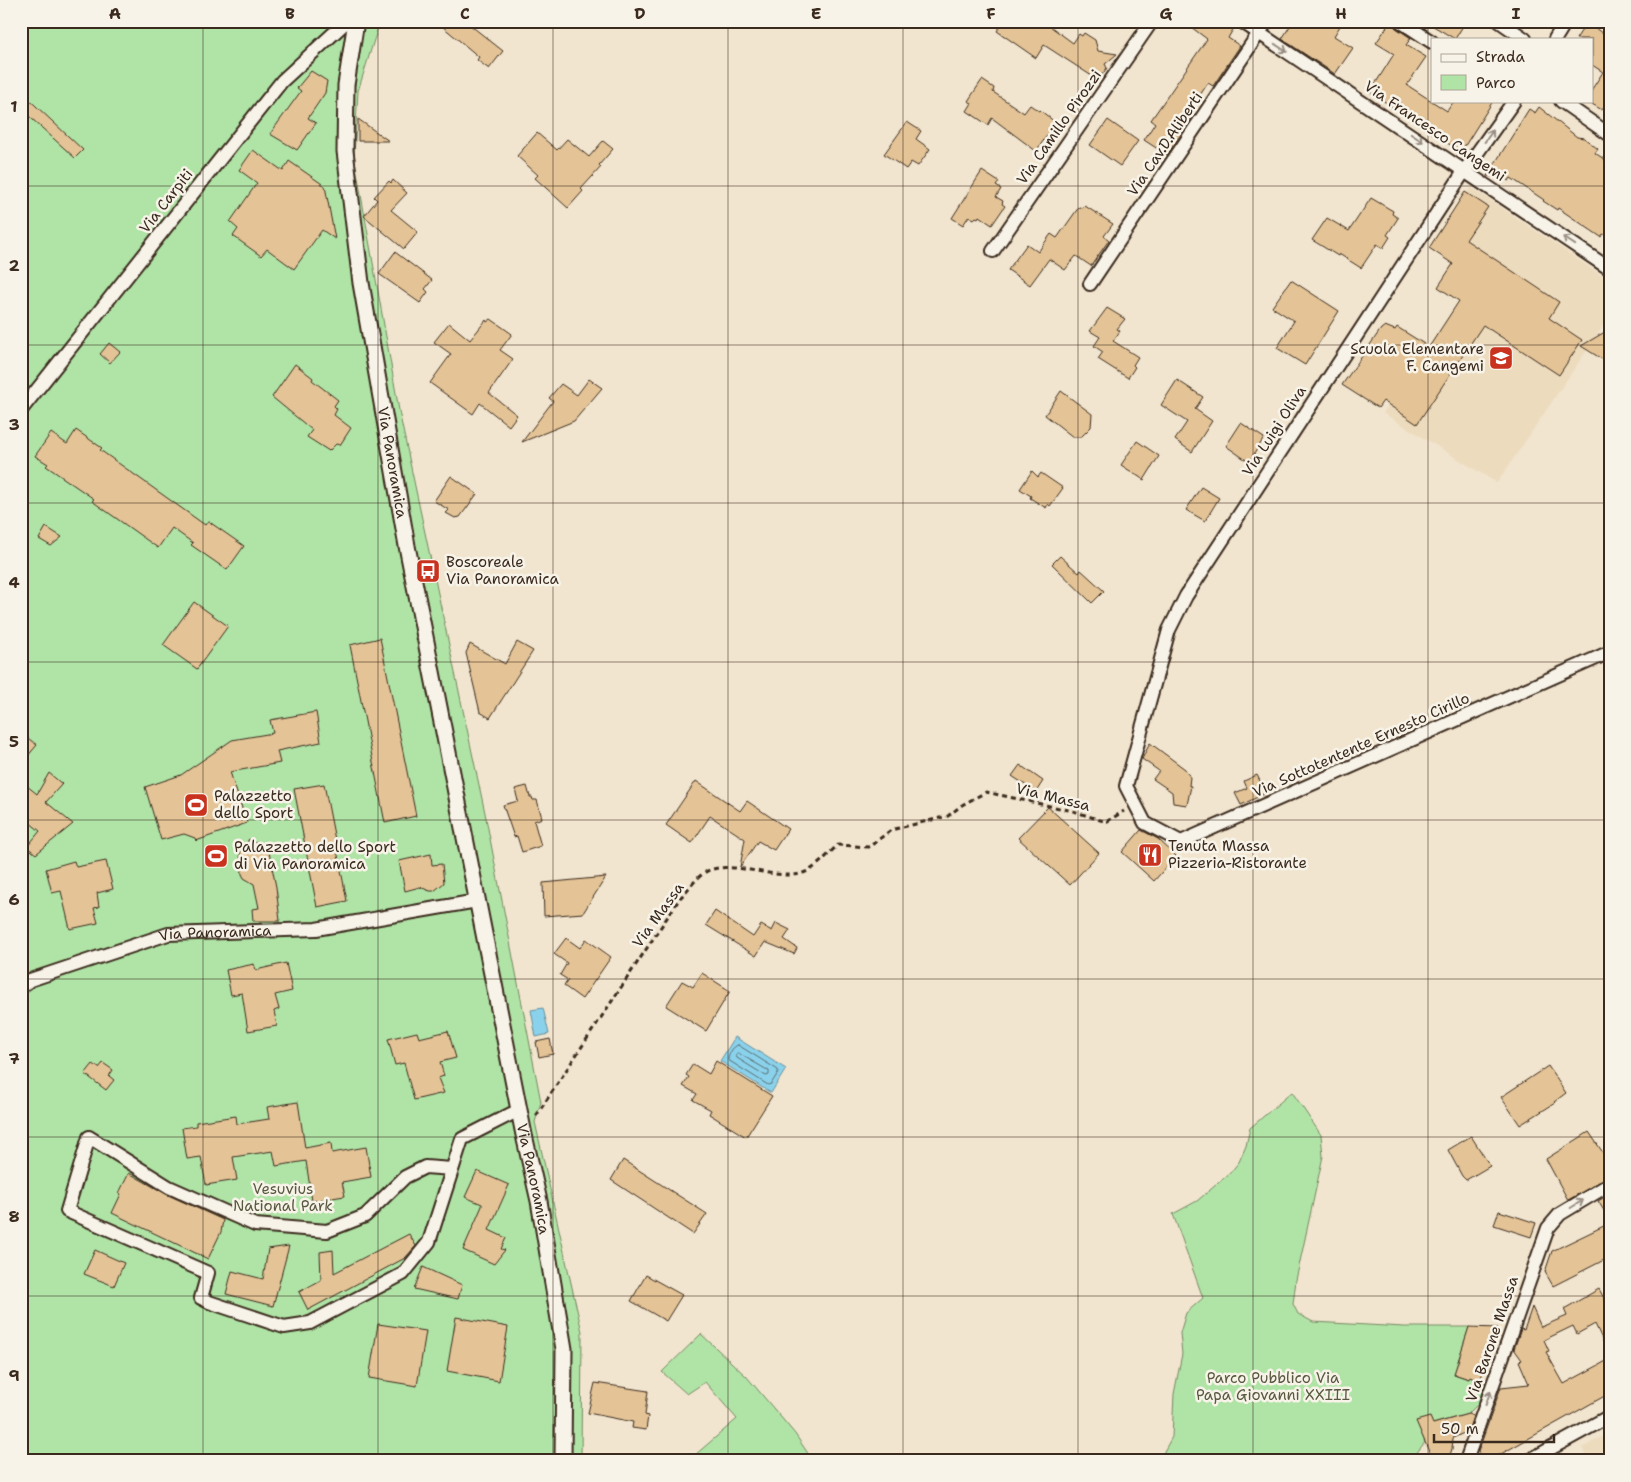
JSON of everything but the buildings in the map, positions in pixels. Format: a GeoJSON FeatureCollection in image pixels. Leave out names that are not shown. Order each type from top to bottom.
{"type":"FeatureCollection","features":[{"type":"Feature","properties":{"kind":"street","name":"Via Carpiti"},"geometry":{"type":"LineString","coordinates":[[21,410],[282,81],[347,21]]}},
{"type":"Feature","properties":{"kind":"street","name":"Via Panoramica"},"geometry":{"type":"LineString","coordinates":[[356,21],[346,86],[345,151],[361,283],[407,546],[524,1135],[539,1201],[564,1349],[563,1461]]}},
{"type":"Feature","properties":{"kind":"street","name":"Via Camillo Pirozzi"},"geometry":{"type":"LineString","coordinates":[[993,251],[1152,21]]}},
{"type":"Feature","properties":{"kind":"street","name":"Via Francesco Cangemi"},"geometry":{"type":"LineString","coordinates":[[1241,21],[1610,269]]}},
{"type":"Feature","properties":{"kind":"street","name":"Via Cav.D.Aliberti"},"geometry":{"type":"LineString","coordinates":[[1090,284],[1267,21]]}},
{"type":"Feature","properties":{"kind":"street"},"geometry":{"type":"LineString","coordinates":[[1400,21],[1431,41]]}},
{"type":"Feature","properties":{"kind":"street"},"geometry":{"type":"LineString","coordinates":[[1499,21],[1524,38]]}},
{"type":"Feature","properties":{"kind":"street"},"geometry":{"type":"LineString","coordinates":[[1555,38],[1566,21]]}},
{"type":"Feature","properties":{"kind":"street","name":"Via Luigi Oliva"},"geometry":{"type":"LineString","coordinates":[[1135,804],[1126,786],[1169,630],[1186,596],[1464,170],[1513,102]]}},
{"type":"Feature","properties":{"kind":"street"},"geometry":{"type":"LineString","coordinates":[[1562,102],[1610,136]]}},
{"type":"Feature","properties":{"kind":"street","name":"Via Sottotentente Ernesto Cirillo"},"geometry":{"type":"LineString","coordinates":[[1135,804],[1146,823],[1181,842],[1610,652]]}},
{"type":"Feature","properties":{"kind":"street","name":"Via Panoramica"},"geometry":{"type":"LineString","coordinates":[[21,987],[30,980],[168,934],[316,929],[477,901]]}},
{"type":"Feature","properties":{"kind":"street"},"geometry":{"type":"LineString","coordinates":[[452,1169],[425,1167],[405,1177],[365,1216],[327,1231],[255,1225],[169,1188],[89,1137],[67,1211],[208,1273],[202,1298],[209,1302],[284,1327],[310,1323],[403,1274],[429,1242],[462,1139],[519,1110]]}},
{"type":"Feature","properties":{"kind":"street","name":"Via Barone Massa"},"geometry":{"type":"LineString","coordinates":[[1466,1461],[1548,1228],[1560,1214],[1610,1184]]}},
{"type":"Feature","properties":{"kind":"street"},"geometry":{"type":"LineString","coordinates":[[1528,1461],[1610,1416]]}},
{"type":"Feature","properties":{"kind":"path","name":"Via Massa"},"geometry":{"type":"LineString","coordinates":[[524,1135],[680,898],[705,872],[725,867],[784,875],[802,873],[819,863],[838,844],[869,847],[891,830],[948,816],[986,792],[1073,812],[1106,822],[1135,804]]}},
{"type":"Feature","properties":{"kind":"shaded area","name":"Scuola Elementare F. Cangemi"},"geometry":{"type":"Polygon","coordinates":[[[1471,187],[1610,281],[1610,316],[1497,483],[1383,413],[1459,302],[1438,287],[1452,264],[1429,248],[1471,187]]]}},
{"type":"Feature","properties":{"kind":"shaded area"},"geometry":{"type":"Polygon","coordinates":[[[1610,1432],[1610,1461],[1589,1461],[1582,1448],[1610,1432]]]}},
{"type":"Feature","properties":{"kind":"green space","name":"Vesuvius National Park"},"geometry":{"type":"Polygon","coordinates":[[[21,21],[380,21],[358,91],[354,155],[400,416],[485,813],[541,1102],[535,1122],[582,1332],[581,1461],[21,1461],[21,21]]]}},
{"type":"Feature","properties":{"kind":"green space","name":"Parco Pubblico Via Papa Giovanni XXIII"},"geometry":{"type":"Polygon","coordinates":[[[1292,1092],[1321,1135],[1323,1156],[1296,1280],[1293,1304],[1298,1314],[1313,1322],[1404,1327],[1469,1327],[1454,1374],[1468,1379],[1470,1376],[1485,1383],[1478,1404],[1468,1414],[1432,1424],[1417,1421],[1425,1442],[1412,1459],[1407,1461],[1203,1461],[1201,1458],[1195,1461],[1154,1461],[1162,1455],[1172,1437],[1174,1394],[1182,1354],[1180,1333],[1186,1313],[1203,1298],[1173,1214],[1197,1201],[1230,1173],[1239,1162],[1246,1146],[1250,1128],[1292,1092]]]}},
{"type":"Feature","properties":{"kind":"green space"},"geometry":{"type":"Polygon","coordinates":[[[701,1334],[747,1377],[795,1434],[813,1461],[688,1461],[737,1419],[705,1382],[687,1394],[662,1372],[701,1334]]]}},
{"type":"Feature","properties":{"kind":"water"},"geometry":{"type":"Polygon","coordinates":[[[543,1008],[549,1034],[536,1037],[531,1010],[543,1008]]]}},
{"type":"Feature","properties":{"kind":"water"},"geometry":{"type":"Polygon","coordinates":[[[735,1037],[786,1069],[771,1093],[720,1061],[735,1037]]]}},
{"type":"Feature","properties":{"kind":"place","name":"Scuola Elementare F. Cangemi"},"geometry":{"type":"Point","coordinates":[1501,358]}},
{"type":"Feature","properties":{"kind":"place","name":"Boscoreale Via Panoramica"},"geometry":{"type":"Point","coordinates":[428,571]}},
{"type":"Feature","properties":{"kind":"place","name":"Palazzetto dello Sport"},"geometry":{"type":"Point","coordinates":[196,805]}},
{"type":"Feature","properties":{"kind":"place","name":"Tenuta Massa Pizzeria-Ristorante"},"geometry":{"type":"Point","coordinates":[1150,855]}},
{"type":"Feature","properties":{"kind":"place","name":"Palazzetto dello Sport di Via Panoramica"},"geometry":{"type":"Point","coordinates":[216,856]}}]}
